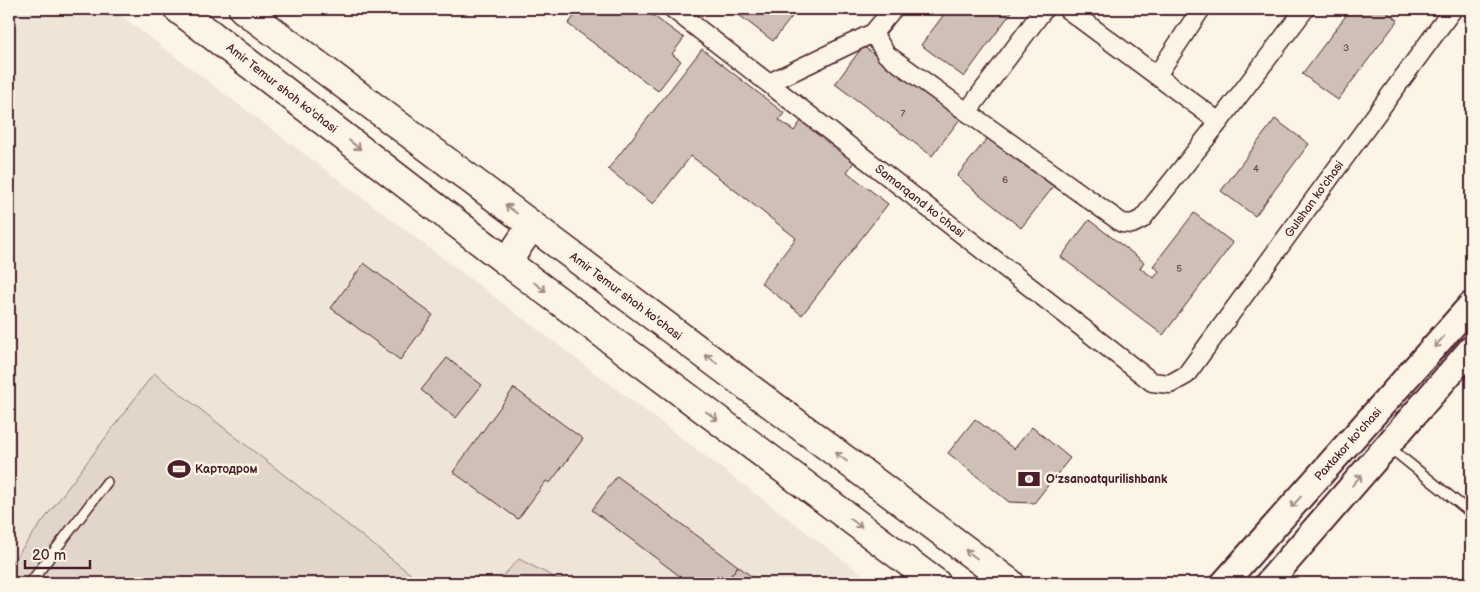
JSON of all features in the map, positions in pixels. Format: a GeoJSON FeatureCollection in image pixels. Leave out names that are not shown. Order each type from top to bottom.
{"type":"FeatureCollection","features":[{"type":"Feature","properties":{"kind":"highway","name":"Amir Temur shoh ko'chasi"},"geometry":{"type":"LineString","coordinates":[[178,9],[507,262],[936,583]]}},
{"type":"Feature","properties":{"kind":"highway","name":"Amir Temur shoh ko'chasi"},"geometry":{"type":"LineString","coordinates":[[243,9],[1010,583]]}},
{"type":"Feature","properties":{"kind":"highway"},"geometry":{"type":"LineString","coordinates":[[507,262],[532,225]]}},
{"type":"Feature","properties":{"kind":"main road","name":"Paxtakor ko'chasi"},"geometry":{"type":"LineString","coordinates":[[1224,583],[1471,305]]}},
{"type":"Feature","properties":{"kind":"main road"},"geometry":{"type":"LineString","coordinates":[[1268,583],[1471,349]]}},
{"type":"Feature","properties":{"kind":"street","name":"Samarqand ko‘chasi"},"geometry":{"type":"LineString","coordinates":[[673,9],[1152,382],[1170,384]]}},
{"type":"Feature","properties":{"kind":"street"},"geometry":{"type":"LineString","coordinates":[[769,83],[873,34],[893,9]]}},
{"type":"Feature","properties":{"kind":"street"},"geometry":{"type":"LineString","coordinates":[[967,112],[1044,9]]}},
{"type":"Feature","properties":{"kind":"street"},"geometry":{"type":"LineString","coordinates":[[1067,9],[1219,122]]}},
{"type":"Feature","properties":{"kind":"street"},"geometry":{"type":"LineString","coordinates":[[1157,75],[1201,9]]}},
{"type":"Feature","properties":{"kind":"street"},"geometry":{"type":"LineString","coordinates":[[873,34],[886,54],[1122,223],[1132,224],[1142,218],[1219,122],[1305,9]]}},
{"type":"Feature","properties":{"kind":"street","name":"Gulshan ko'chasi"},"geometry":{"type":"LineString","coordinates":[[1170,384],[1186,375],[1453,9]]}},
{"type":"Feature","properties":{"kind":"lane"},"geometry":{"type":"LineString","coordinates":[[1386,445],[1471,513]]}},
{"type":"Feature","properties":{"kind":"lane"},"geometry":{"type":"LineString","coordinates":[[30,583],[106,482]]}},
{"type":"Feature","properties":{"kind":"shaded area"},"geometry":{"type":"Polygon","coordinates":[[[9,9],[112,9],[874,583],[9,583],[9,9]]]}},
{"type":"Feature","properties":{"kind":"shaded area","name":"Картодром"},"geometry":{"type":"Polygon","coordinates":[[[154,373],[422,583],[9,583],[9,566],[154,373]]]}},
{"type":"Feature","properties":{"kind":"shaded area"},"geometry":{"type":"Polygon","coordinates":[[[519,559],[556,578],[579,583],[496,583],[519,559]]]}},
{"type":"Feature","properties":{"kind":"building"},"geometry":{"type":"Polygon","coordinates":[[[580,9],[644,9],[684,38],[672,54],[681,61],[658,91],[568,24],[580,9]]]}},
{"type":"Feature","properties":{"kind":"building"},"geometry":{"type":"Polygon","coordinates":[[[731,9],[798,9],[773,41],[731,9]]]}},
{"type":"Feature","properties":{"kind":"building"},"geometry":{"type":"Polygon","coordinates":[[[948,9],[1013,10],[964,77],[921,45],[948,9]]]}},
{"type":"Feature","properties":{"kind":"building"},"geometry":{"type":"Polygon","coordinates":[[[1351,9],[1383,9],[1398,20],[1338,100],[1302,74],[1351,9]]]}},
{"type":"Feature","properties":{"kind":"building"},"geometry":{"type":"Polygon","coordinates":[[[863,46],[960,119],[932,156],[835,84],[863,46]]]}},
{"type":"Feature","properties":{"kind":"building"},"geometry":{"type":"Polygon","coordinates":[[[702,49],[784,113],[779,120],[794,131],[801,121],[854,162],[847,172],[888,204],[802,315],[761,283],[796,238],[691,156],[653,204],[608,169],[702,49]]]}},
{"type":"Feature","properties":{"kind":"building"},"geometry":{"type":"Polygon","coordinates":[[[1275,119],[1309,144],[1255,216],[1221,191],[1275,119]]]}},
{"type":"Feature","properties":{"kind":"building"},"geometry":{"type":"Polygon","coordinates":[[[990,135],[1054,186],[1021,228],[957,176],[990,135]]]}},
{"type":"Feature","properties":{"kind":"building"},"geometry":{"type":"Polygon","coordinates":[[[1194,213],[1233,243],[1163,335],[1061,257],[1089,220],[1144,262],[1140,268],[1154,278],[1159,271],[1153,266],[1194,213]]]}},
{"type":"Feature","properties":{"kind":"building"},"geometry":{"type":"Polygon","coordinates":[[[364,263],[433,315],[400,360],[331,308],[364,263]]]}},
{"type":"Feature","properties":{"kind":"building"},"geometry":{"type":"Polygon","coordinates":[[[447,358],[482,385],[456,418],[421,390],[447,358]]]}},
{"type":"Feature","properties":{"kind":"building"},"geometry":{"type":"Polygon","coordinates":[[[514,388],[583,439],[550,483],[546,481],[518,519],[453,472],[514,388]]]}},
{"type":"Feature","properties":{"kind":"building"},"geometry":{"type":"Polygon","coordinates":[[[975,419],[1014,449],[1032,427],[1070,458],[1034,503],[1009,502],[948,453],[975,419]]]}},
{"type":"Feature","properties":{"kind":"building"},"geometry":{"type":"Polygon","coordinates":[[[617,476],[738,566],[725,583],[689,583],[592,510],[617,476]]]}},
{"type":"Feature","properties":{"kind":"building"},"geometry":{"type":"Polygon","coordinates":[[[738,566],[760,583],[725,583],[738,566]]]}},
{"type":"Feature","properties":{"kind":"place","name":"Картодром"},"geometry":{"type":"Point","coordinates":[179,469]}},
{"type":"Feature","properties":{"kind":"place","name":"Oʻzsanoatqurilishbank"},"geometry":{"type":"Point","coordinates":[1029,479]}}]}
